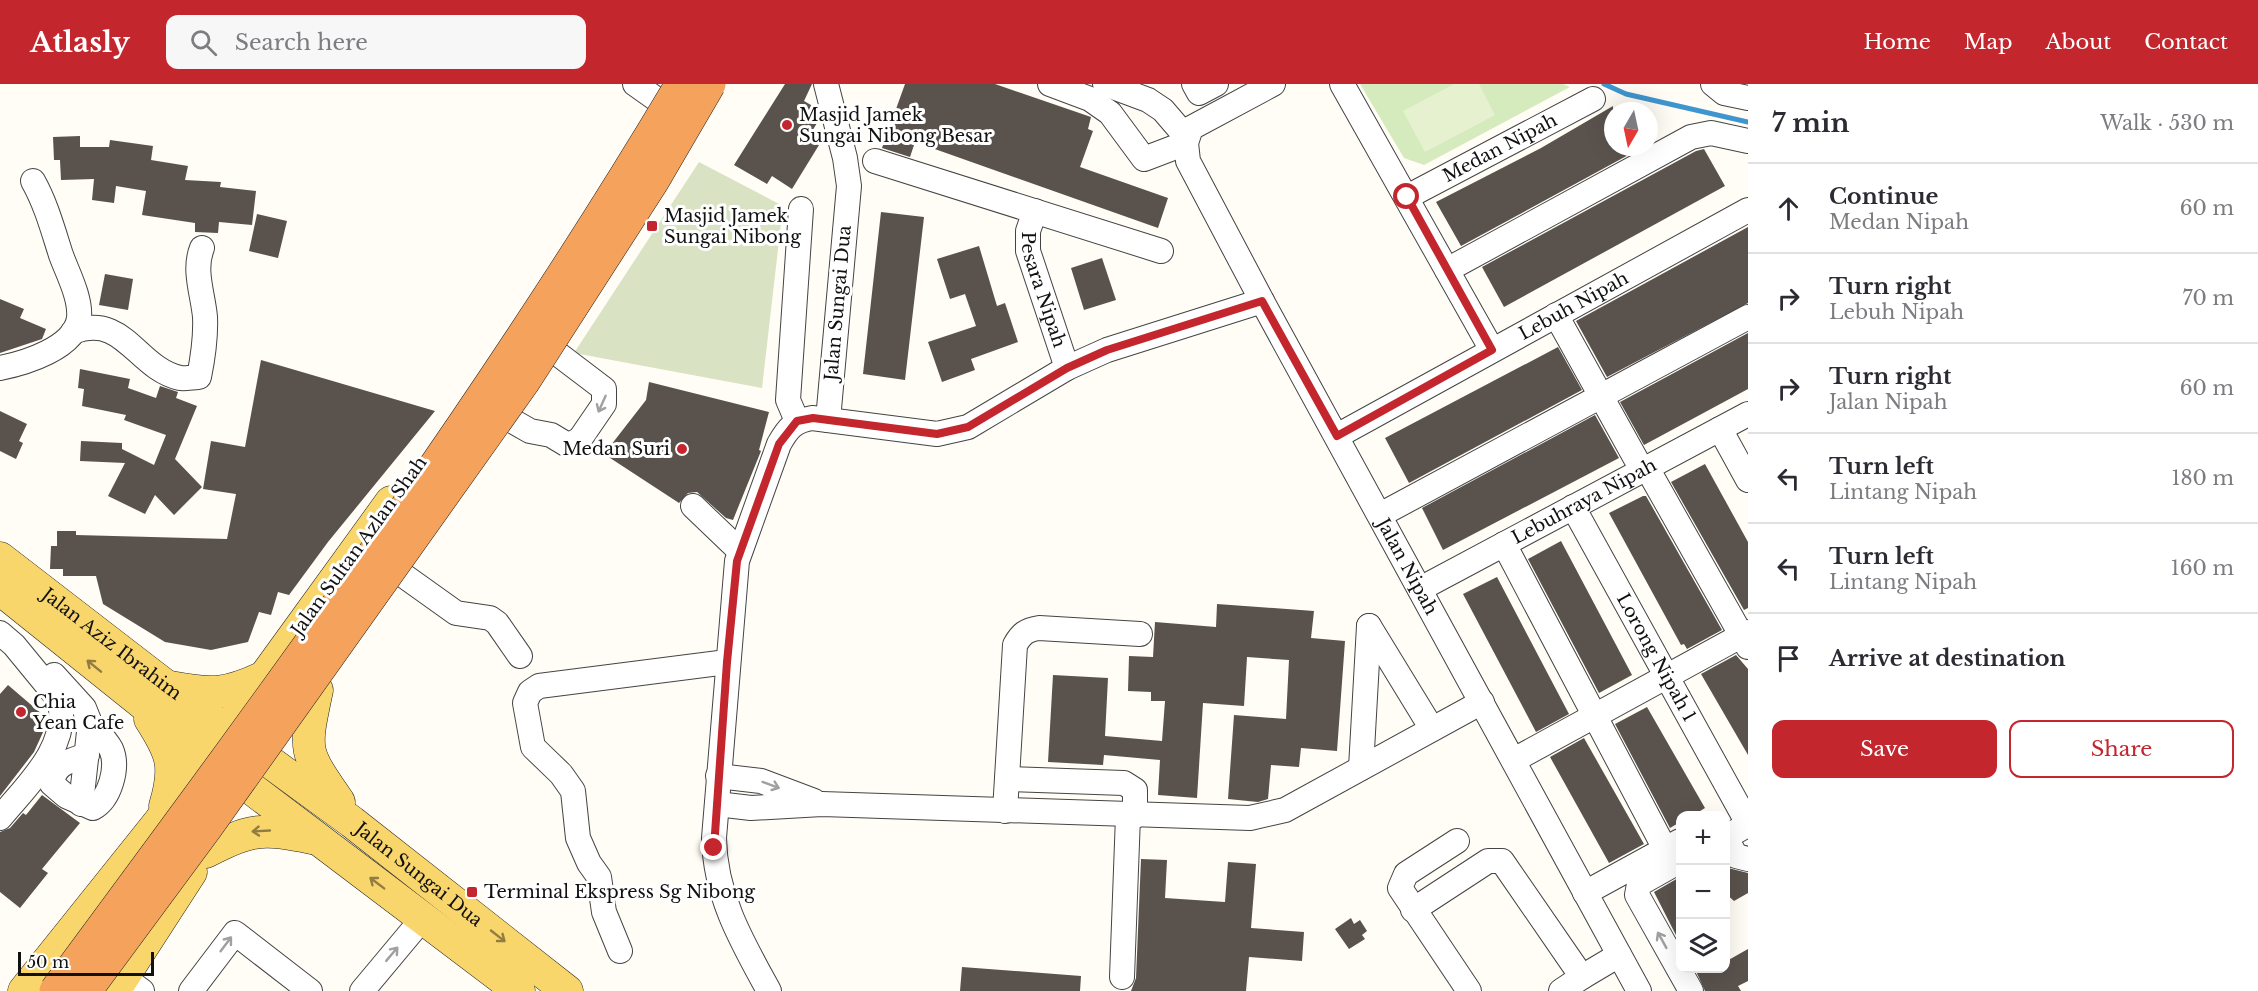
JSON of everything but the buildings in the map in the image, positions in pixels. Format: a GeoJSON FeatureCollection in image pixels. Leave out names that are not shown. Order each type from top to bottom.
{"type":"FeatureCollection","features":[{"type":"Feature","properties":{"kind":"highway"},"geometry":{"type":"LineString","coordinates":[[86,991],[523,382],[653,180],[709,84]]}},
{"type":"Feature","properties":{"kind":"highway","name":"Jalan Sultan Azlan Shah"},"geometry":{"type":"LineString","coordinates":[[56,991],[199,797],[449,448],[570,266],[661,88]]}},
{"type":"Feature","properties":{"kind":"main road"},"geometry":{"type":"LineString","coordinates":[[52,954],[79,950],[92,954],[102,963],[106,973],[121,987],[181,886],[317,690],[475,471],[554,351],[718,84]]}},
{"type":"Feature","properties":{"kind":"main road","name":"Jalan Sultan Azlan Shah"},"geometry":{"type":"LineString","coordinates":[[24,991],[160,821],[533,306],[626,159],[661,88]]}},
{"type":"Feature","properties":{"kind":"main road","name":"Jalan Aziz Ibrahim"},"geometry":{"type":"LineString","coordinates":[[0,558],[166,686],[268,761]]}},
{"type":"Feature","properties":{"kind":"main road","name":"Jalan Aziz Ibrahim"},"geometry":{"type":"LineString","coordinates":[[0,589],[14,640],[140,702],[251,788]]}},
{"type":"Feature","properties":{"kind":"main road"},"geometry":{"type":"LineString","coordinates":[[166,686],[214,693],[231,692],[266,676]]}},
{"type":"Feature","properties":{"kind":"main road"},"geometry":{"type":"LineString","coordinates":[[317,690],[308,734],[310,760],[352,822]]}},
{"type":"Feature","properties":{"kind":"main road"},"geometry":{"type":"LineString","coordinates":[[140,702],[167,746],[173,769],[160,821]]}},
{"type":"Feature","properties":{"kind":"main road","name":"Jalan Sungai Dua"},"geometry":{"type":"LineString","coordinates":[[268,761],[352,822],[567,991]]}},
{"type":"Feature","properties":{"kind":"main road","name":"Jalan Sungai Dua"},"geometry":{"type":"LineString","coordinates":[[251,788],[519,991]]}},
{"type":"Feature","properties":{"kind":"main road"},"geometry":{"type":"LineString","coordinates":[[206,852],[252,831],[268,830],[319,839]]}},
{"type":"Feature","properties":{"kind":"street","name":"Jalan Sungai Dua"},"geometry":{"type":"LineString","coordinates":[[826,84],[845,158],[849,186],[828,420]]}},
{"type":"Feature","properties":{"kind":"street"},"geometry":{"type":"LineString","coordinates":[[1050,84],[1090,99],[1110,113],[1144,159],[1186,141],[1200,122],[1264,86]]}},
{"type":"Feature","properties":{"kind":"street"},"geometry":{"type":"LineString","coordinates":[[1105,84],[1148,100],[1163,110],[1186,141]]}},
{"type":"Feature","properties":{"kind":"street"},"geometry":{"type":"LineString","coordinates":[[1194,84],[1199,93],[1216,84]]}},
{"type":"Feature","properties":{"kind":"street"},"geometry":{"type":"LineString","coordinates":[[1342,84],[1492,350]]}},
{"type":"Feature","properties":{"kind":"street"},"geometry":{"type":"LineString","coordinates":[[1713,84],[1724,93],[1748,98]]}},
{"type":"Feature","properties":{"kind":"street","name":"Medan Nipah"},"geometry":{"type":"LineString","coordinates":[[1407,197],[1593,99]]}},
{"type":"Feature","properties":{"kind":"street"},"geometry":{"type":"LineString","coordinates":[[1447,270],[1691,137],[1711,133],[1748,141]]}},
{"type":"Feature","properties":{"kind":"street","name":"Jalan Nipah"},"geometry":{"type":"LineString","coordinates":[[1186,141],[1188,161],[1262,301],[1639,991]]}},
{"type":"Feature","properties":{"kind":"street"},"geometry":{"type":"LineString","coordinates":[[875,161],[1161,251]]}},
{"type":"Feature","properties":{"kind":"street"},"geometry":{"type":"LineString","coordinates":[[33,181],[78,305],[79,319],[73,332]]}},
{"type":"Feature","properties":{"kind":"street"},"geometry":{"type":"LineString","coordinates":[[797,421],[788,400],[801,209]]}},
{"type":"Feature","properties":{"kind":"street","name":"Lebuh Nipah"},"geometry":{"type":"LineString","coordinates":[[1337,436],[1748,210]]}},
{"type":"Feature","properties":{"kind":"street","name":"Pesara Nipah"},"geometry":{"type":"LineString","coordinates":[[1035,211],[1027,241],[1028,251],[1067,368]]}},
{"type":"Feature","properties":{"kind":"street"},"geometry":{"type":"LineString","coordinates":[[0,368],[45,353],[73,332],[89,326],[109,329],[152,363],[179,378],[199,377],[204,348],[205,316],[197,260],[202,248]]}},
{"type":"Feature","properties":{"kind":"street"},"geometry":{"type":"LineString","coordinates":[[797,421],[828,420],[937,434],[954,432],[983,420],[1067,368],[1107,350],[1262,301]]}},
{"type":"Feature","properties":{"kind":"street"},"geometry":{"type":"LineString","coordinates":[[1514,760],[1667,677],[1746,638],[1601,396],[1556,315]]}},
{"type":"Feature","properties":{"kind":"street"},"geometry":{"type":"LineString","coordinates":[[1380,515],[1748,317]]}},
{"type":"Feature","properties":{"kind":"street"},"geometry":{"type":"LineString","coordinates":[[509,419],[530,432],[551,435],[566,444],[571,444],[580,439],[604,404],[606,394],[604,389],[554,351]]}},
{"type":"Feature","properties":{"kind":"street","name":"Lebuhraya Nipah"},"geometry":{"type":"LineString","coordinates":[[1420,589],[1748,414]]}},
{"type":"Feature","properties":{"kind":"street"},"geometry":{"type":"LineString","coordinates":[[769,991],[738,934],[720,887],[714,848],[727,662],[740,551],[779,444],[797,421]]}},
{"type":"Feature","properties":{"kind":"street"},"geometry":{"type":"LineString","coordinates":[[1720,429],[1748,480]]}},
{"type":"Feature","properties":{"kind":"street"},"geometry":{"type":"LineString","coordinates":[[693,506],[740,551]]}},
{"type":"Feature","properties":{"kind":"street","name":"Lorong Nipah 1"},"geometry":{"type":"LineString","coordinates":[[1573,507],[1667,677],[1739,814]]}},
{"type":"Feature","properties":{"kind":"street"},"geometry":{"type":"LineString","coordinates":[[1504,544],[1595,716],[1675,850]]}},
{"type":"Feature","properties":{"kind":"street"},"geometry":{"type":"LineString","coordinates":[[400,573],[456,613],[490,618],[497,623],[520,656]]}},
{"type":"Feature","properties":{"kind":"street"},"geometry":{"type":"LineString","coordinates":[[1361,768],[1369,626],[1432,729]]}},
{"type":"Feature","properties":{"kind":"street"},"geometry":{"type":"LineString","coordinates":[[1005,811],[1015,645],[1021,635],[1028,629],[1039,628],[1140,634]]}},
{"type":"Feature","properties":{"kind":"street"},"geometry":{"type":"LineString","coordinates":[[14,640],[84,708],[90,723],[110,749],[113,758],[111,786],[101,804],[93,808],[66,796],[52,784],[53,774],[60,765],[87,755],[90,723]]}},
{"type":"Feature","properties":{"kind":"street"},"geometry":{"type":"LineString","coordinates":[[0,819],[55,747],[62,711],[60,701],[14,640]]}},
{"type":"Feature","properties":{"kind":"street"},"geometry":{"type":"LineString","coordinates":[[620,951],[604,912],[599,877],[589,863],[578,838],[573,791],[561,774],[533,747],[525,703],[530,692],[539,686],[727,662]]}},
{"type":"Feature","properties":{"kind":"street"},"geometry":{"type":"LineString","coordinates":[[717,804],[751,808],[822,804],[1131,816],[1250,818],[1268,816],[1285,810],[1482,702]]}},
{"type":"Feature","properties":{"kind":"street"},"geometry":{"type":"LineString","coordinates":[[718,776],[760,781],[822,804]]}},
{"type":"Feature","properties":{"kind":"street"},"geometry":{"type":"LineString","coordinates":[[1007,779],[1124,783],[1136,790],[1131,816],[1122,977]]}},
{"type":"Feature","properties":{"kind":"street"},"geometry":{"type":"LineString","coordinates":[[1730,834],[1746,824],[1739,814]]}},
{"type":"Feature","properties":{"kind":"street"},"geometry":{"type":"LineString","coordinates":[[1457,841],[1403,878],[1400,888],[1468,991]]}},
{"type":"Feature","properties":{"kind":"street"},"geometry":{"type":"LineString","coordinates":[[1730,846],[1736,856],[1748,860]]}},
{"type":"Feature","properties":{"kind":"street"},"geometry":{"type":"LineString","coordinates":[[1585,893],[1675,850]]}},
{"type":"Feature","properties":{"kind":"street"},"geometry":{"type":"LineString","coordinates":[[1675,850],[1639,884],[1637,895],[1691,991]]}},
{"type":"Feature","properties":{"kind":"street"},"geometry":{"type":"LineString","coordinates":[[1413,910],[1488,861],[1498,859],[1506,865],[1582,977]]}},
{"type":"Feature","properties":{"kind":"street"},"geometry":{"type":"LineString","coordinates":[[362,991],[423,918]]}},
{"type":"Feature","properties":{"kind":"street"},"geometry":{"type":"LineString","coordinates":[[191,991],[235,933],[310,991]]}},
{"type":"Feature","properties":{"kind":"street"},"geometry":{"type":"LineString","coordinates":[[1561,991],[1619,955]]}},
{"type":"Feature","properties":{"kind":"green space"},"geometry":{"type":"Polygon","coordinates":[[[1360,84],[1563,84],[1570,87],[1424,165],[1404,158],[1360,84]]]}},
{"type":"Feature","properties":{"kind":"green space"},"geometry":{"type":"Polygon","coordinates":[[[1454,84],[1479,84],[1495,115],[1425,152],[1403,111],[1454,84]]]}},
{"type":"Feature","properties":{"kind":"green space"},"geometry":{"type":"Polygon","coordinates":[[[699,162],[783,206],[762,388],[574,353],[699,162]]]}},
{"type":"Feature","properties":{"kind":"waterway"},"geometry":{"type":"LineString","coordinates":[[1604,84],[1626,94],[1748,122]]}},
{"type":"Feature","properties":{"kind":"place","name":"Masjid Jamek Sungai Nibong Besar"},"geometry":{"type":"Point","coordinates":[787,125]}},
{"type":"Feature","properties":{"kind":"place","name":"Masjid Jamek Sungai Nibong"},"geometry":{"type":"Point","coordinates":[652,226]}},
{"type":"Feature","properties":{"kind":"place","name":"Medan Suri"},"geometry":{"type":"Point","coordinates":[682,449]}},
{"type":"Feature","properties":{"kind":"place","name":"Chia Yean Cafe"},"geometry":{"type":"Point","coordinates":[21,712]}},
{"type":"Feature","properties":{"kind":"place","name":"Terminal Ekspress Sg Nibong"},"geometry":{"type":"Point","coordinates":[472,892]}},
{"type":"Feature","properties":{"kind":"route"},"geometry":{"type":"LineString","coordinates":[[714,848],[727,662],[737,561],[779,444],[786,431],[797,421],[813,418],[937,434],[954,432],[983,420],[1067,368],[1107,350],[1262,301],[1337,436],[1492,350],[1407,197]]}}]}
